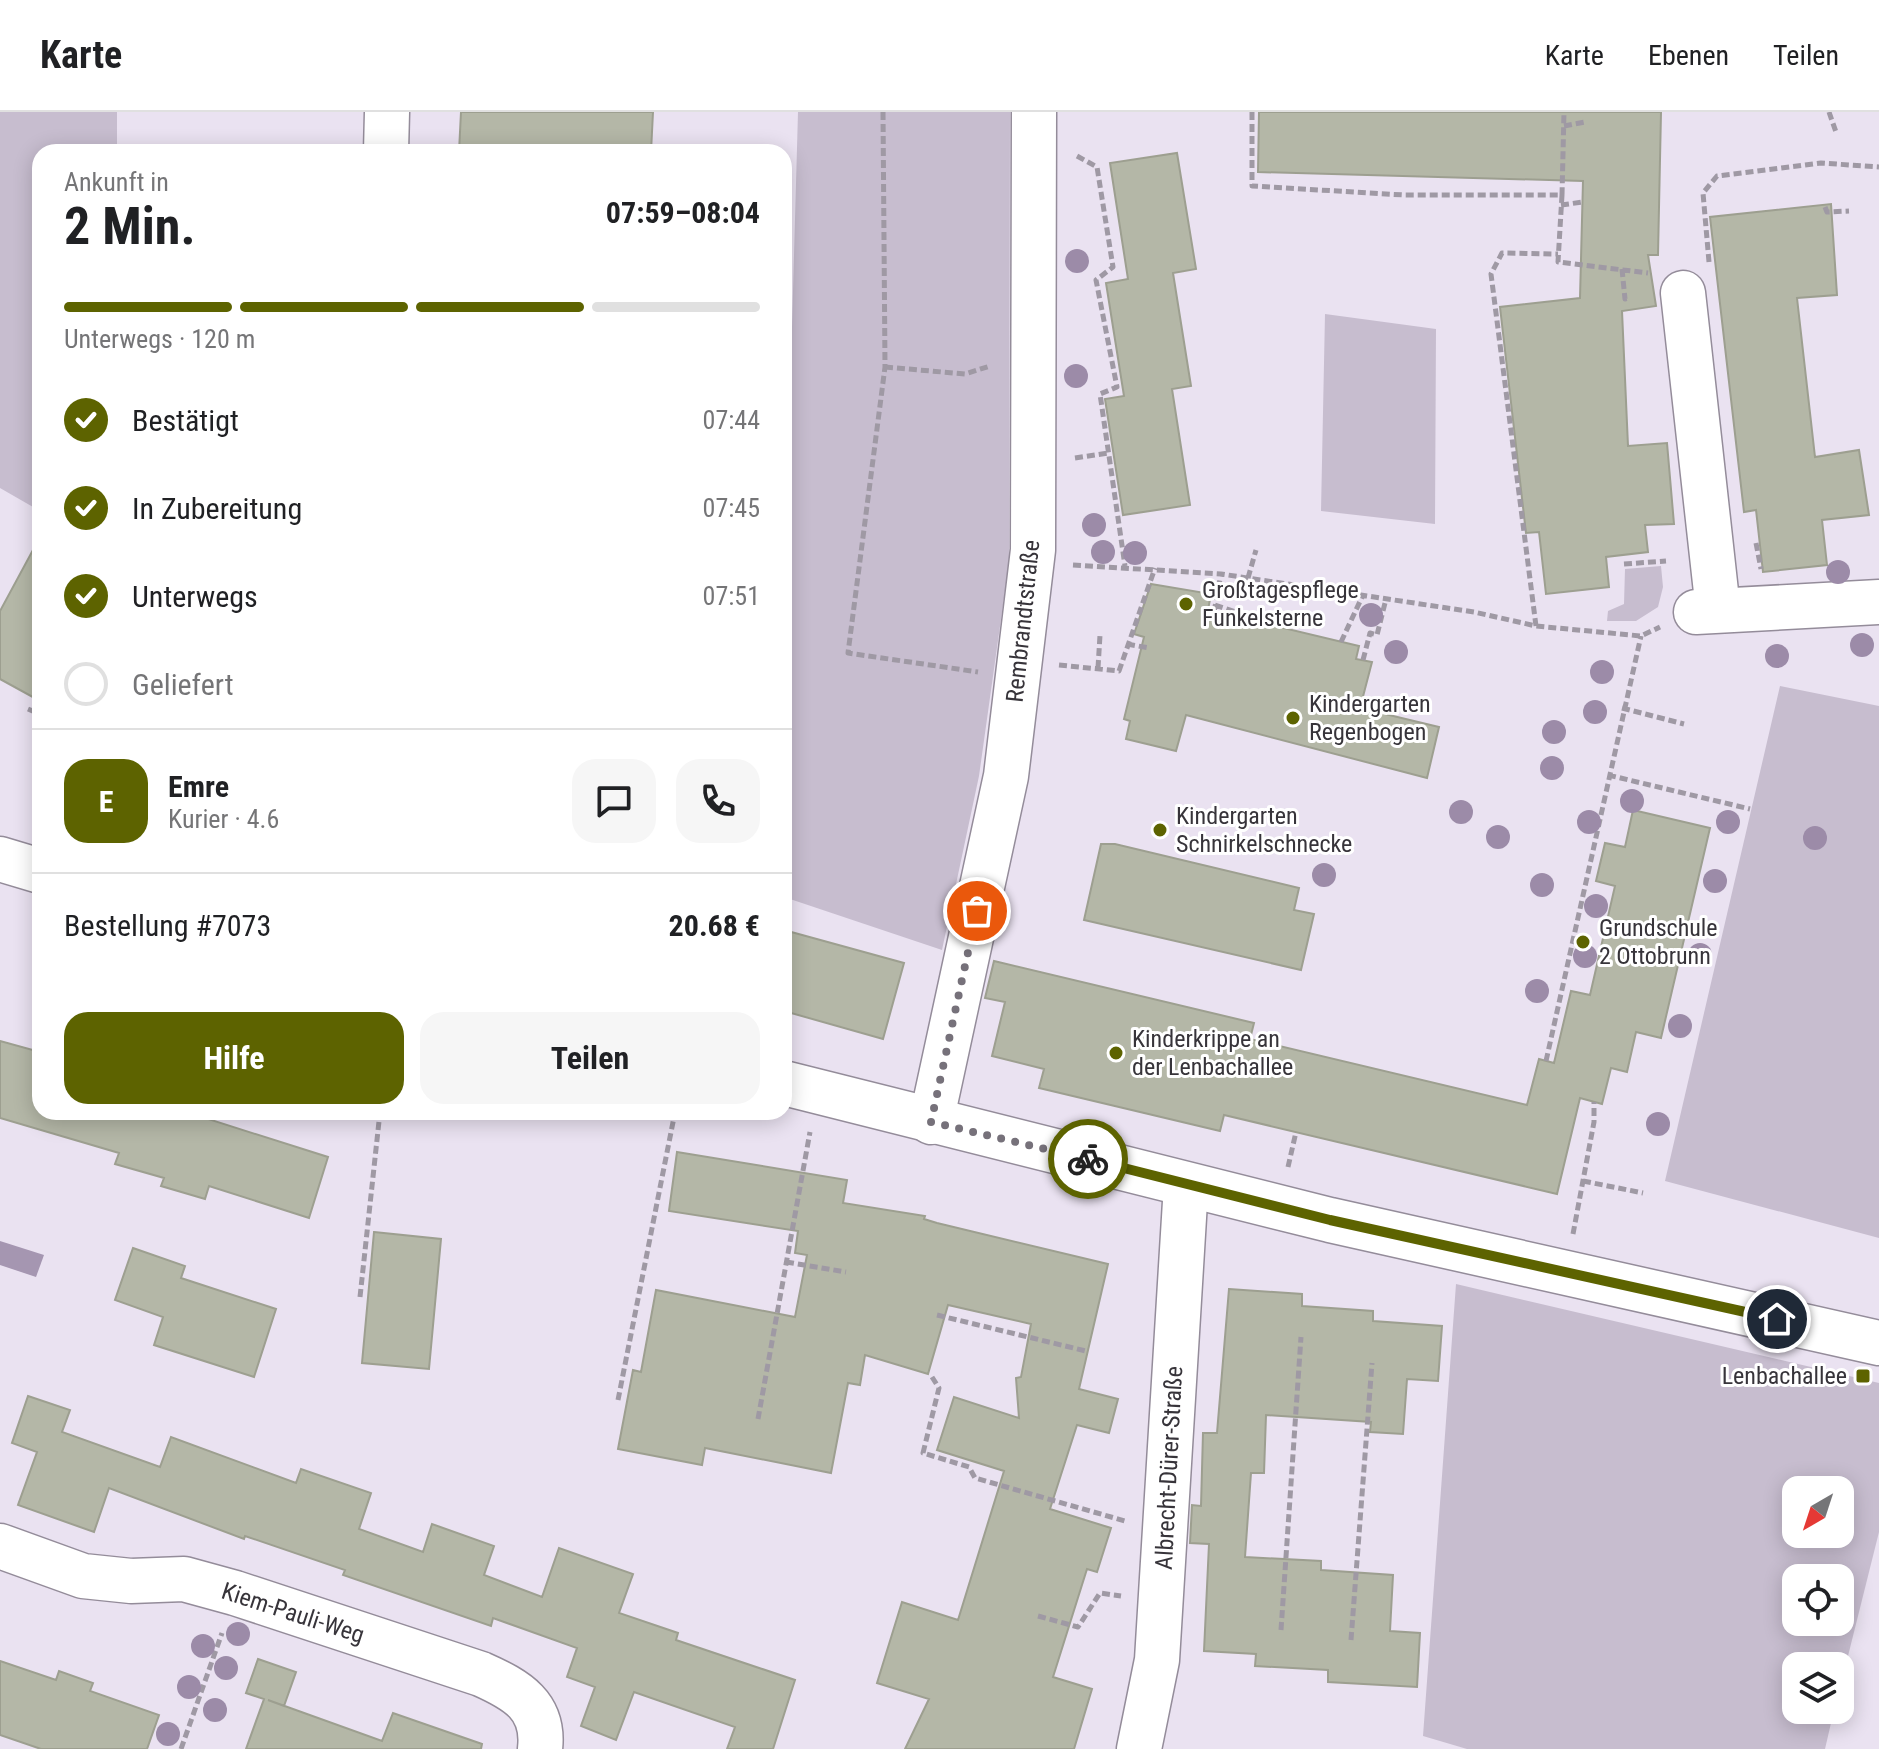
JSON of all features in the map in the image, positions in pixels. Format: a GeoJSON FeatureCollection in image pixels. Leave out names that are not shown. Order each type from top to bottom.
{"type":"FeatureCollection","features":[{"type":"Feature","properties":{"kind":"street"},"geometry":{"type":"LineString","coordinates":[[386,144],[387,112]]}},
{"type":"Feature","properties":{"kind":"street","name":"Rembrandtstraße"},"geometry":{"type":"LineString","coordinates":[[931,1122],[1006,776],[1034,671],[1034,132]]}},
{"type":"Feature","properties":{"kind":"street"},"geometry":{"type":"LineString","coordinates":[[1682,281],[1707,611],[1879,602]]}},
{"type":"Feature","properties":{"kind":"street"},"geometry":{"type":"LineString","coordinates":[[0,859],[32,869]]}},
{"type":"Feature","properties":{"kind":"street"},"geometry":{"type":"LineString","coordinates":[[800,1088],[1330,1220],[1879,1343]]}},
{"type":"Feature","properties":{"kind":"street","name":"Albrecht-Dürer-Straße"},"geometry":{"type":"LineString","coordinates":[[1139,1749],[1157,1660],[1186,1185]]}},
{"type":"Feature","properties":{"kind":"street","name":"Kiem-Pauli-Weg"},"geometry":{"type":"LineString","coordinates":[[0,1546],[83,1576],[131,1581],[184,1579],[481,1674],[512,1688],[534,1706],[542,1732],[540,1749]]}},
{"type":"Feature","properties":{"kind":"path"},"geometry":{"type":"LineString","coordinates":[[883,112],[885,367],[848,653],[1034,671],[1098,668],[1119,671],[1155,568]]}},
{"type":"Feature","properties":{"kind":"path"},"geometry":{"type":"LineString","coordinates":[[1252,112],[1252,186],[1404,195],[1562,195]]}},
{"type":"Feature","properties":{"kind":"path"},"geometry":{"type":"LineString","coordinates":[[1564,112],[1558,262],[1622,269],[1682,281],[1703,222],[1703,193],[1717,176],[1821,163],[1879,167]]}},
{"type":"Feature","properties":{"kind":"path"},"geometry":{"type":"LineString","coordinates":[[1829,112],[1836,132]]}},
{"type":"Feature","properties":{"kind":"path"},"geometry":{"type":"LineString","coordinates":[[1564,126],[1585,122]]}},
{"type":"Feature","properties":{"kind":"path"},"geometry":{"type":"LineString","coordinates":[[1034,132],[1097,167],[1113,267],[1096,280],[1117,387],[1100,394],[1125,566]]}},
{"type":"Feature","properties":{"kind":"path"},"geometry":{"type":"LineString","coordinates":[[1821,163],[1822,174]]}},
{"type":"Feature","properties":{"kind":"path"},"geometry":{"type":"LineString","coordinates":[[1561,205],[1583,202]]}},
{"type":"Feature","properties":{"kind":"path"},"geometry":{"type":"LineString","coordinates":[[1825,207],[1827,212],[1849,211]]}},
{"type":"Feature","properties":{"kind":"path"},"geometry":{"type":"LineString","coordinates":[[1536,626],[1491,274],[1502,253],[1558,254]]}},
{"type":"Feature","properties":{"kind":"path"},"geometry":{"type":"LineString","coordinates":[[1622,269],[1625,299],[1630,298]]}},
{"type":"Feature","properties":{"kind":"path"},"geometry":{"type":"LineString","coordinates":[[885,367],[965,374],[1035,351]]}},
{"type":"Feature","properties":{"kind":"path"},"geometry":{"type":"LineString","coordinates":[[1033,550],[1056,551],[1057,565],[1125,566],[1221,574],[1474,612],[1536,626],[1641,636],[1622,708],[1546,1061]]}},
{"type":"Feature","properties":{"kind":"path"},"geometry":{"type":"LineString","coordinates":[[1248,578],[1256,550]]}},
{"type":"Feature","properties":{"kind":"path"},"geometry":{"type":"LineString","coordinates":[[1635,554],[1636,563]]}},
{"type":"Feature","properties":{"kind":"path"},"geometry":{"type":"LineString","coordinates":[[1624,564],[1666,561]]}},
{"type":"Feature","properties":{"kind":"path"},"geometry":{"type":"LineString","coordinates":[[1221,574],[1214,609],[1245,615],[1244,620]]}},
{"type":"Feature","properties":{"kind":"path"},"geometry":{"type":"LineString","coordinates":[[1341,642],[1363,595]]}},
{"type":"Feature","properties":{"kind":"path"},"geometry":{"type":"LineString","coordinates":[[1363,660],[1370,633],[1377,635],[1386,599]]}},
{"type":"Feature","properties":{"kind":"path"},"geometry":{"type":"LineString","coordinates":[[1098,668],[1100,635]]}},
{"type":"Feature","properties":{"kind":"path"},"geometry":{"type":"LineString","coordinates":[[1127,644],[1149,648]]}},
{"type":"Feature","properties":{"kind":"path"},"geometry":{"type":"LineString","coordinates":[[1622,708],[1684,724]]}},
{"type":"Feature","properties":{"kind":"path"},"geometry":{"type":"LineString","coordinates":[[28,709],[32,711]]}},
{"type":"Feature","properties":{"kind":"path"},"geometry":{"type":"LineString","coordinates":[[1608,775],[1750,809]]}},
{"type":"Feature","properties":{"kind":"path"},"geometry":{"type":"LineString","coordinates":[[758,1419],[786,1262],[800,1088]]}},
{"type":"Feature","properties":{"kind":"path"},"geometry":{"type":"LineString","coordinates":[[1580,1196],[1594,1122],[1594,1102]]}},
{"type":"Feature","properties":{"kind":"path"},"geometry":{"type":"LineString","coordinates":[[360,1297],[379,1120]]}},
{"type":"Feature","properties":{"kind":"path"},"geometry":{"type":"LineString","coordinates":[[618,1400],[673,1120]]}},
{"type":"Feature","properties":{"kind":"path"},"geometry":{"type":"LineString","coordinates":[[1288,1168],[1296,1132]]}},
{"type":"Feature","properties":{"kind":"path"},"geometry":{"type":"LineString","coordinates":[[1583,1181],[1643,1193]]}},
{"type":"Feature","properties":{"kind":"path"},"geometry":{"type":"LineString","coordinates":[[786,1262],[846,1272]]}},
{"type":"Feature","properties":{"kind":"path"},"geometry":{"type":"LineString","coordinates":[[937,1315],[1086,1351]]}},
{"type":"Feature","properties":{"kind":"path"},"geometry":{"type":"LineString","coordinates":[[1281,1630],[1301,1337]]}},
{"type":"Feature","properties":{"kind":"path"},"geometry":{"type":"LineString","coordinates":[[1351,1640],[1372,1363]]}},
{"type":"Feature","properties":{"kind":"path"},"geometry":{"type":"LineString","coordinates":[[932,1377],[939,1388],[923,1453],[969,1467],[975,1478],[1165,1533]]}},
{"type":"Feature","properties":{"kind":"path"},"geometry":{"type":"LineString","coordinates":[[181,1749],[235,1593]]}},
{"type":"Feature","properties":{"kind":"path"},"geometry":{"type":"LineString","coordinates":[[1038,1616],[1078,1627],[1100,1593],[1161,1600]]}},
{"type":"Feature","properties":{"kind":"shaded area"},"geometry":{"type":"Polygon","coordinates":[[[0,112],[117,112],[117,144],[32,144],[32,506],[0,488],[0,112]]]}},
{"type":"Feature","properties":{"kind":"shaded area"},"geometry":{"type":"Polygon","coordinates":[[[798,112],[1010,112],[1009,562],[979,776],[942,950],[792,900],[792,327],[798,112]]]}},
{"type":"Feature","properties":{"kind":"shaded area"},"geometry":{"type":"Polygon","coordinates":[[[1325,314],[1436,329],[1435,524],[1321,511],[1325,314]]]}},
{"type":"Feature","properties":{"kind":"shaded area"},"geometry":{"type":"Polygon","coordinates":[[[1661,566],[1663,587],[1658,607],[1636,621],[1607,621],[1608,611],[1624,604],[1625,569],[1661,566]]]}},
{"type":"Feature","properties":{"kind":"shaded area"},"geometry":{"type":"Polygon","coordinates":[[[1780,686],[1879,706],[1879,1238],[1665,1181],[1780,686]]]}},
{"type":"Feature","properties":{"kind":"shaded area"},"geometry":{"type":"Polygon","coordinates":[[[0,1241],[44,1255],[36,1277],[0,1265],[0,1241]]]}},
{"type":"Feature","properties":{"kind":"shaded area"},"geometry":{"type":"Polygon","coordinates":[[[1456,1284],[1879,1383],[1879,1532],[1854,1632],[1854,1564],[1782,1564],[1782,1636],[1853,1636],[1849,1652],[1782,1652],[1782,1724],[1831,1724],[1825,1749],[1467,1749],[1423,1736],[1456,1284]]]}},
{"type":"Feature","properties":{"kind":"building"},"geometry":{"type":"Polygon","coordinates":[[[461,112],[653,112],[651,144],[459,144],[461,112]]]}},
{"type":"Feature","properties":{"kind":"building"},"geometry":{"type":"Polygon","coordinates":[[[1259,112],[1661,112],[1658,255],[1648,255],[1656,306],[1622,311],[1628,446],[1667,443],[1674,524],[1645,525],[1648,552],[1606,557],[1609,587],[1546,594],[1539,532],[1526,533],[1500,307],[1580,298],[1583,181],[1258,172],[1259,112]]]}},
{"type":"Feature","properties":{"kind":"building"},"geometry":{"type":"Polygon","coordinates":[[[1177,153],[1196,269],[1173,273],[1191,386],[1172,389],[1190,505],[1123,515],[1105,399],[1124,396],[1106,283],[1128,279],[1110,163],[1177,153]]]}},
{"type":"Feature","properties":{"kind":"building"},"geometry":{"type":"Polygon","coordinates":[[[1831,204],[1837,295],[1797,298],[1815,457],[1859,450],[1869,515],[1822,520],[1827,565],[1763,572],[1756,510],[1744,512],[1710,217],[1831,204]]]}},
{"type":"Feature","properties":{"kind":"building"},"geometry":{"type":"Polygon","coordinates":[[[32,552],[32,697],[0,679],[0,611],[32,552]]]}},
{"type":"Feature","properties":{"kind":"building"},"geometry":{"type":"Polygon","coordinates":[[[1151,584],[1211,594],[1208,610],[1359,646],[1356,659],[1372,662],[1360,708],[1439,727],[1427,778],[1186,715],[1176,751],[1126,739],[1130,721],[1124,719],[1144,637],[1134,634],[1151,584]]]}},
{"type":"Feature","properties":{"kind":"building"},"geometry":{"type":"Polygon","coordinates":[[[1633,810],[1710,828],[1661,1038],[1636,1032],[1627,1072],[1611,1068],[1602,1104],[1580,1098],[1557,1194],[1224,1115],[1220,1131],[1039,1088],[1044,1069],[992,1056],[1005,1002],[985,998],[994,961],[1254,1023],[1250,1039],[1527,1105],[1539,1059],[1554,1063],[1571,991],[1590,995],[1615,886],[1596,881],[1605,843],[1625,847],[1633,810]]]}},
{"type":"Feature","properties":{"kind":"building"},"geometry":{"type":"Polygon","coordinates":[[[1101,844],[1115,844],[1299,888],[1294,910],[1314,914],[1301,970],[1084,920],[1101,844]]]}},
{"type":"Feature","properties":{"kind":"building"},"geometry":{"type":"Polygon","coordinates":[[[792,932],[904,963],[883,1039],[792,1013],[792,932]]]}},
{"type":"Feature","properties":{"kind":"building"},"geometry":{"type":"Polygon","coordinates":[[[0,1041],[32,1050],[32,1120],[211,1120],[328,1157],[309,1218],[209,1186],[205,1199],[161,1186],[164,1178],[115,1164],[119,1153],[0,1118],[0,1041]]]}},
{"type":"Feature","properties":{"kind":"building"},"geometry":{"type":"Polygon","coordinates":[[[677,1152],[847,1180],[843,1203],[925,1216],[924,1219],[937,1223],[1108,1264],[1079,1389],[1118,1399],[1109,1433],[1077,1425],[1050,1509],[1111,1528],[1097,1572],[1087,1569],[1053,1677],[1092,1689],[1074,1749],[905,1749],[929,1699],[877,1683],[902,1602],[958,1620],[1004,1471],[937,1450],[954,1397],[1019,1418],[1016,1378],[1021,1377],[1031,1324],[948,1305],[928,1374],[865,1355],[860,1385],[848,1383],[831,1473],[705,1448],[702,1465],[618,1449],[633,1370],[641,1372],[656,1290],[795,1317],[807,1255],[795,1253],[798,1231],[669,1211],[677,1152]]]}},
{"type":"Feature","properties":{"kind":"building"},"geometry":{"type":"Polygon","coordinates":[[[374,1232],[441,1239],[429,1369],[362,1363],[374,1232]]]}},
{"type":"Feature","properties":{"kind":"building"},"geometry":{"type":"Polygon","coordinates":[[[133,1248],[185,1266],[181,1278],[276,1309],[254,1377],[154,1345],[163,1317],[115,1300],[133,1248]]]}},
{"type":"Feature","properties":{"kind":"building"},"geometry":{"type":"Polygon","coordinates":[[[1229,1289],[1302,1294],[1302,1306],[1373,1311],[1373,1321],[1442,1326],[1438,1381],[1407,1379],[1403,1434],[1370,1432],[1371,1422],[1266,1415],[1264,1473],[1251,1473],[1245,1557],[1321,1561],[1321,1570],[1393,1575],[1390,1631],[1420,1633],[1417,1687],[1328,1682],[1328,1670],[1255,1666],[1256,1654],[1204,1651],[1209,1544],[1190,1543],[1192,1505],[1201,1506],[1203,1433],[1217,1433],[1229,1289]]]}},
{"type":"Feature","properties":{"kind":"building"},"geometry":{"type":"Polygon","coordinates":[[[28,1396],[70,1410],[62,1432],[160,1467],[171,1437],[296,1483],[301,1469],[371,1493],[359,1529],[423,1552],[432,1524],[494,1546],[484,1575],[542,1597],[559,1548],[633,1574],[619,1613],[678,1633],[676,1640],[795,1680],[773,1749],[727,1749],[735,1727],[634,1692],[616,1740],[581,1726],[595,1687],[567,1677],[577,1648],[493,1618],[491,1626],[343,1575],[345,1570],[245,1536],[244,1539],[109,1488],[94,1532],[18,1505],[37,1452],[12,1443],[28,1396]]]}},
{"type":"Feature","properties":{"kind":"building"},"geometry":{"type":"Polygon","coordinates":[[[258,1659],[296,1672],[284,1706],[382,1741],[393,1713],[482,1744],[481,1749],[246,1749],[264,1699],[246,1693],[258,1659]]]}},
{"type":"Feature","properties":{"kind":"building"},"geometry":{"type":"Polygon","coordinates":[[[0,1661],[56,1680],[59,1671],[93,1683],[90,1691],[159,1715],[147,1749],[41,1749],[0,1735],[0,1661]]]}},
{"type":"Feature","properties":{"kind":"way so far"},"geometry":{"type":"LineString","coordinates":[[977,911],[931,1122],[1088,1159]]}},
{"type":"Feature","properties":{"kind":"place","name":"Großtagespflege Funkelsterne"},"geometry":{"type":"Point","coordinates":[1186,604]}},
{"type":"Feature","properties":{"kind":"place","name":"Kindergarten Regenbogen"},"geometry":{"type":"Point","coordinates":[1293,718]}},
{"type":"Feature","properties":{"kind":"place","name":"Kindergarten Schnirkelschnecke"},"geometry":{"type":"Point","coordinates":[1160,830]}},
{"type":"Feature","properties":{"kind":"place","name":"Grundschule 2 Ottobrunn"},"geometry":{"type":"Point","coordinates":[1583,942]}},
{"type":"Feature","properties":{"kind":"place","name":"Kinderkrippe an der Lenbachallee"},"geometry":{"type":"Point","coordinates":[1116,1053]}},
{"type":"Feature","properties":{"kind":"place","name":"Lenbachallee"},"geometry":{"type":"Point","coordinates":[1863,1376]}},
{"type":"Feature","properties":{"kind":"route"},"geometry":{"type":"LineString","coordinates":[[1088,1159],[1330,1220],[1777,1319]]}}]}
